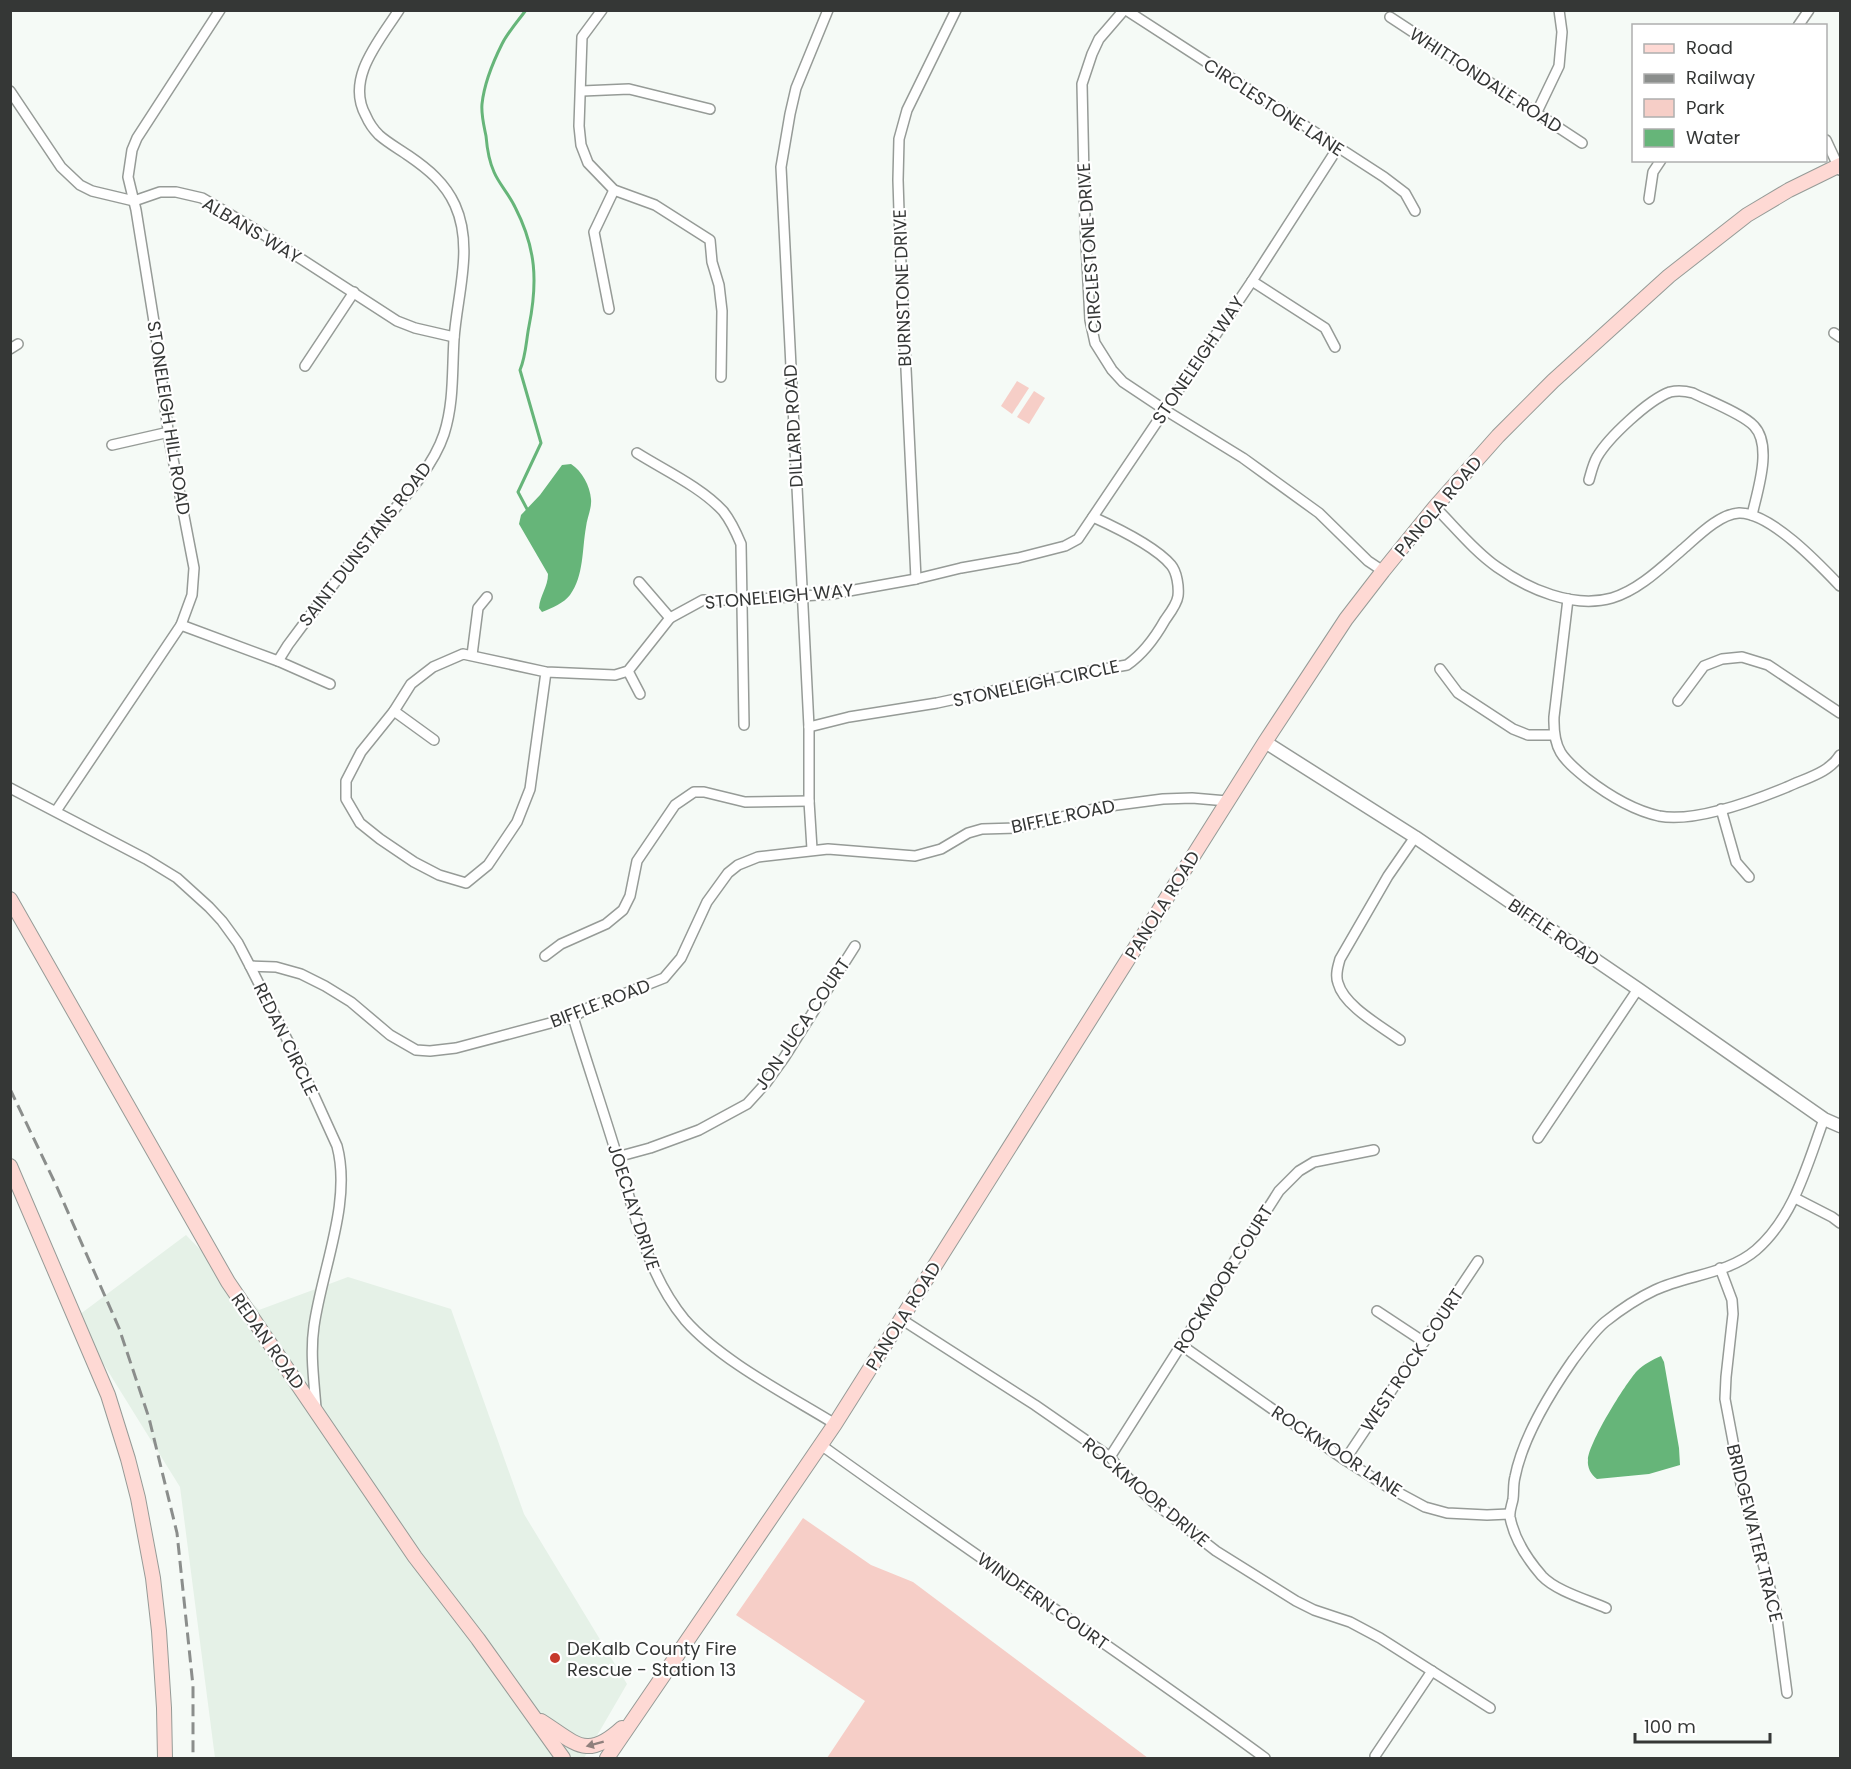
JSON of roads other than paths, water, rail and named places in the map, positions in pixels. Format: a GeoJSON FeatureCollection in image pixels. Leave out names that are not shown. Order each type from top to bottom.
{"type":"FeatureCollection","features":[{"type":"Feature","properties":{"kind":"main road","name":"PANOLA ROAD"},"geometry":{"type":"LineString","coordinates":[[608,1758],[835,1424],[1264,742],[1347,619],[1383,571],[1435,507],[1498,436],[1553,381],[1669,276],[1748,215],[1789,190],[1840,167]]}},
{"type":"Feature","properties":{"kind":"main road","name":"REDAN ROAD"},"geometry":{"type":"LineString","coordinates":[[10,899],[228,1282],[415,1557],[478,1639],[563,1758]]}},
{"type":"Feature","properties":{"kind":"main road"},"geometry":{"type":"LineString","coordinates":[[10,1166],[108,1395],[129,1459],[153,1578],[159,1631],[165,1758]]}},
{"type":"Feature","properties":{"kind":"main road"},"geometry":{"type":"LineString","coordinates":[[533,1716],[580,1746],[592,1748],[612,1737],[641,1710]]}},
{"type":"Feature","properties":{"kind":"street","name":"STONELEIGH HILL ROAD"},"geometry":{"type":"LineString","coordinates":[[56,812],[181,625],[192,595],[194,568],[169,432],[155,328],[128,177],[129,164],[137,138],[220,10]]}},
{"type":"Feature","properties":{"kind":"street","name":"SAINT DUNSTANS ROAD"},"geometry":{"type":"LineString","coordinates":[[278,661],[359,551],[424,472],[447,424],[452,399],[454,336],[464,244],[455,205],[430,172],[378,134],[365,114],[358,94],[362,72],[399,10]]}},
{"type":"Feature","properties":{"kind":"street"},"geometry":{"type":"LineString","coordinates":[[602,10],[582,37],[582,91],[579,126],[581,145],[588,163],[614,190],[655,205],[710,240],[722,311],[720,376]]}},
{"type":"Feature","properties":{"kind":"street","name":"DILLARD ROAD"},"geometry":{"type":"LineString","coordinates":[[812,849],[809,801],[809,727],[781,167],[796,88],[828,10]]}},
{"type":"Feature","properties":{"kind":"street","name":"BURNSTONE DRIVE"},"geometry":{"type":"LineString","coordinates":[[915,579],[900,243],[899,139],[908,110],[956,10]]}},
{"type":"Feature","properties":{"kind":"street","name":"CIRCLESTONE LANE"},"geometry":{"type":"LineString","coordinates":[[1125,10],[1337,149],[1384,177],[1405,193],[1415,211]]}},
{"type":"Feature","properties":{"kind":"street","name":"CIRCLESTONE DRIVE"},"geometry":{"type":"LineString","coordinates":[[1125,10],[1099,39],[1082,84],[1085,224],[1090,320],[1095,343],[1112,370],[1123,382],[1243,458],[1319,513],[1368,561],[1383,571]]}},
{"type":"Feature","properties":{"kind":"street"},"geometry":{"type":"LineString","coordinates":[[1536,114],[1559,66],[1562,32],[1559,10]]}},
{"type":"Feature","properties":{"kind":"street"},"geometry":{"type":"LineString","coordinates":[[1799,24],[1809,10]]}},
{"type":"Feature","properties":{"kind":"street","name":"WHITTONDALE ROAD"},"geometry":{"type":"LineString","coordinates":[[1390,17],[1582,143]]}},
{"type":"Feature","properties":{"kind":"street"},"geometry":{"type":"LineString","coordinates":[[582,91],[629,90],[710,109]]}},
{"type":"Feature","properties":{"kind":"street"},"geometry":{"type":"LineString","coordinates":[[10,91],[69,177],[92,191],[134,201]]}},
{"type":"Feature","properties":{"kind":"street"},"geometry":{"type":"LineString","coordinates":[[1827,142],[1840,167]]}},
{"type":"Feature","properties":{"kind":"street","name":"STONELEIGH WAY"},"geometry":{"type":"LineString","coordinates":[[628,671],[670,618],[703,600],[832,594],[1018,558],[1065,546],[1078,539],[1252,281],[1337,149]]}},
{"type":"Feature","properties":{"kind":"street"},"geometry":{"type":"LineString","coordinates":[[1649,199],[1653,172],[1660,162]]}},
{"type":"Feature","properties":{"kind":"street"},"geometry":{"type":"LineString","coordinates":[[609,309],[594,232],[614,190]]}},
{"type":"Feature","properties":{"kind":"street","name":"ALBANS WAY"},"geometry":{"type":"LineString","coordinates":[[134,201],[160,192],[176,192],[202,198],[258,231],[397,321],[415,328],[454,336]]}},
{"type":"Feature","properties":{"kind":"street"},"geometry":{"type":"LineString","coordinates":[[1252,281],[1325,328],[1335,347]]}},
{"type":"Feature","properties":{"kind":"street"},"geometry":{"type":"LineString","coordinates":[[305,366],[354,292]]}},
{"type":"Feature","properties":{"kind":"street"},"geometry":{"type":"LineString","coordinates":[[1589,480],[1596,458],[1620,429],[1646,406],[1672,392],[1693,393],[1754,425],[1761,436],[1762,468],[1752,515]]}},
{"type":"Feature","properties":{"kind":"street"},"geometry":{"type":"LineString","coordinates":[[112,445],[169,432]]}},
{"type":"Feature","properties":{"kind":"street"},"geometry":{"type":"LineString","coordinates":[[637,453],[695,489],[722,511],[735,528],[741,544],[744,725]]}},
{"type":"Feature","properties":{"kind":"street"},"geometry":{"type":"LineString","coordinates":[[1435,507],[1482,555],[1497,567],[1535,589],[1568,598],[1590,600],[1612,598],[1636,587],[1710,526],[1730,515],[1740,513],[1752,515],[1773,526],[1803,549],[1840,586]]}},
{"type":"Feature","properties":{"kind":"street","name":"STONELEIGH CIRCLE"},"geometry":{"type":"LineString","coordinates":[[809,727],[849,717],[937,703],[1047,679],[1127,665],[1138,657],[1163,624],[1178,599],[1179,586],[1173,566],[1148,547],[1093,517]]}},
{"type":"Feature","properties":{"kind":"street"},"geometry":{"type":"LineString","coordinates":[[639,582],[670,618]]}},
{"type":"Feature","properties":{"kind":"street"},"geometry":{"type":"LineString","coordinates":[[472,655],[478,608],[487,597]]}},
{"type":"Feature","properties":{"kind":"street"},"geometry":{"type":"LineString","coordinates":[[1568,598],[1554,717],[1554,735],[1558,750],[1569,764],[1629,806],[1660,816],[1689,816],[1721,809],[1761,797],[1828,769],[1840,755]]}},
{"type":"Feature","properties":{"kind":"street"},"geometry":{"type":"LineString","coordinates":[[181,625],[278,661],[330,684]]}},
{"type":"Feature","properties":{"kind":"street"},"geometry":{"type":"LineString","coordinates":[[546,672],[530,789],[517,822],[488,865],[466,883],[439,875],[414,862],[360,823],[346,798],[346,781],[361,752],[394,711],[411,684],[433,668],[463,654],[546,672],[615,675],[628,671],[640,694]]}},
{"type":"Feature","properties":{"kind":"street"},"geometry":{"type":"LineString","coordinates":[[1678,701],[1704,666],[1722,659],[1742,657],[1768,665],[1840,713]]}},
{"type":"Feature","properties":{"kind":"street"},"geometry":{"type":"LineString","coordinates":[[1440,669],[1458,693],[1513,729],[1528,735],[1554,735]]}},
{"type":"Feature","properties":{"kind":"street"},"geometry":{"type":"LineString","coordinates":[[394,711],[434,740]]}},
{"type":"Feature","properties":{"kind":"street","name":"BIFFLE ROAD"},"geometry":{"type":"LineString","coordinates":[[1264,742],[1415,837],[1824,1119],[1840,1126]]}},
{"type":"Feature","properties":{"kind":"street","name":"REDAN CIRCLE"},"geometry":{"type":"LineString","coordinates":[[10,788],[146,859],[177,878],[222,921],[250,966],[332,1133],[339,1157],[342,1184],[339,1205],[314,1329],[313,1370],[316,1411]]}},
{"type":"Feature","properties":{"kind":"street"},"geometry":{"type":"LineString","coordinates":[[545,956],[561,944],[606,924],[623,910],[630,896],[637,861],[675,805],[694,792],[704,792],[745,802],[809,801]]}},
{"type":"Feature","properties":{"kind":"street","name":"BIFFLE ROAD"},"geometry":{"type":"LineString","coordinates":[[250,966],[276,967],[301,974],[326,986],[351,1002],[390,1035],[416,1050],[456,1048],[573,1017],[588,1008],[664,978],[681,958],[707,902],[728,873],[738,865],[758,857],[812,849],[844,849],[915,856],[941,849],[968,833],[982,829],[1017,828],[1102,807],[1163,799],[1192,798],[1227,801]]}},
{"type":"Feature","properties":{"kind":"street"},"geometry":{"type":"LineString","coordinates":[[1721,809],[1736,862],[1749,877]]}},
{"type":"Feature","properties":{"kind":"street"},"geometry":{"type":"LineString","coordinates":[[1401,1040],[1348,1001],[1337,982],[1337,971],[1340,959],[1388,876],[1415,837]]}},
{"type":"Feature","properties":{"kind":"street","name":"JON JUCA COURT"},"geometry":{"type":"LineString","coordinates":[[617,1157],[699,1130],[747,1104],[778,1066],[855,946]]}},
{"type":"Feature","properties":{"kind":"street"},"geometry":{"type":"LineString","coordinates":[[1538,1138],[1638,989]]}},
{"type":"Feature","properties":{"kind":"street","name":"JOECLAY DRIVE"},"geometry":{"type":"LineString","coordinates":[[573,1017],[641,1238],[666,1295],[687,1321],[723,1354],[835,1424]]}},
{"type":"Feature","properties":{"kind":"street"},"geometry":{"type":"LineString","coordinates":[[1606,1608],[1555,1586],[1544,1578],[1528,1558],[1518,1538],[1509,1515],[1513,1501],[1515,1476],[1534,1425],[1551,1390],[1585,1344],[1605,1322],[1655,1290],[1736,1263],[1756,1250],[1778,1227],[1795,1198],[1824,1119]]}},
{"type":"Feature","properties":{"kind":"street","name":"ROCKMOOR COURT"},"geometry":{"type":"LineString","coordinates":[[1110,1457],[1279,1191],[1299,1171],[1314,1162],[1374,1150]]}},
{"type":"Feature","properties":{"kind":"street"},"geometry":{"type":"LineString","coordinates":[[1795,1198],[1840,1223]]}},
{"type":"Feature","properties":{"kind":"street","name":"WEST ROCK COURT"},"geometry":{"type":"LineString","coordinates":[[1345,1460],[1478,1261]]}},
{"type":"Feature","properties":{"kind":"street","name":"BRIDGEWATER TRACE"},"geometry":{"type":"LineString","coordinates":[[1720,1268],[1732,1300],[1733,1314],[1725,1399],[1742,1489],[1776,1610],[1787,1693]]}},
{"type":"Feature","properties":{"kind":"street"},"geometry":{"type":"LineString","coordinates":[[1377,1311],[1424,1342]]}},
{"type":"Feature","properties":{"kind":"street","name":"ROCKMOOR DRIVE"},"geometry":{"type":"LineString","coordinates":[[901,1319],[1035,1405],[1110,1457],[1120,1471],[1152,1501],[1216,1551],[1296,1602],[1350,1622],[1380,1638],[1490,1708]]}},
{"type":"Feature","properties":{"kind":"street","name":"ROCKMOOR LANE"},"geometry":{"type":"LineString","coordinates":[[1181,1346],[1345,1460],[1425,1507],[1447,1513],[1509,1515]]}},
{"type":"Feature","properties":{"kind":"street","name":"WINDFERN COURT"},"geometry":{"type":"LineString","coordinates":[[821,1445],[1265,1758]]}},
{"type":"Feature","properties":{"kind":"street"},"geometry":{"type":"LineString","coordinates":[[1375,1756],[1432,1671]]}},
{"type":"Feature","properties":{"kind":"water"},"geometry":{"type":"Polygon","coordinates":[[[571,464],[585,479],[591,499],[580,571],[575,588],[570,595],[558,605],[542,612],[539,608],[548,574],[519,524],[521,515],[540,495],[562,465],[571,464]]]}},
{"type":"Feature","properties":{"kind":"water"},"geometry":{"type":"Polygon","coordinates":[[[1661,1356],[1679,1448],[1680,1465],[1649,1474],[1597,1479],[1590,1471],[1588,1460],[1600,1428],[1631,1378],[1648,1362],[1661,1356]]]}},
{"type":"Feature","properties":{"kind":"waterway"},"geometry":{"type":"LineString","coordinates":[[526,10],[507,35],[492,66],[482,108],[491,163],[522,222],[533,265],[534,294],[525,354],[520,370],[541,443],[518,492],[527,509]]}},
{"type":"Feature","properties":{"kind":"railway"},"geometry":{"type":"LineString","coordinates":[[10,1089],[56,1185],[119,1328],[149,1418],[177,1533],[193,1686],[193,1758]]}},
{"type":"Feature","properties":{"kind":"place","name":"DeKalb County Fire Rescue - Station 13"},"geometry":{"type":"Point","coordinates":[555,1658]}}]}
